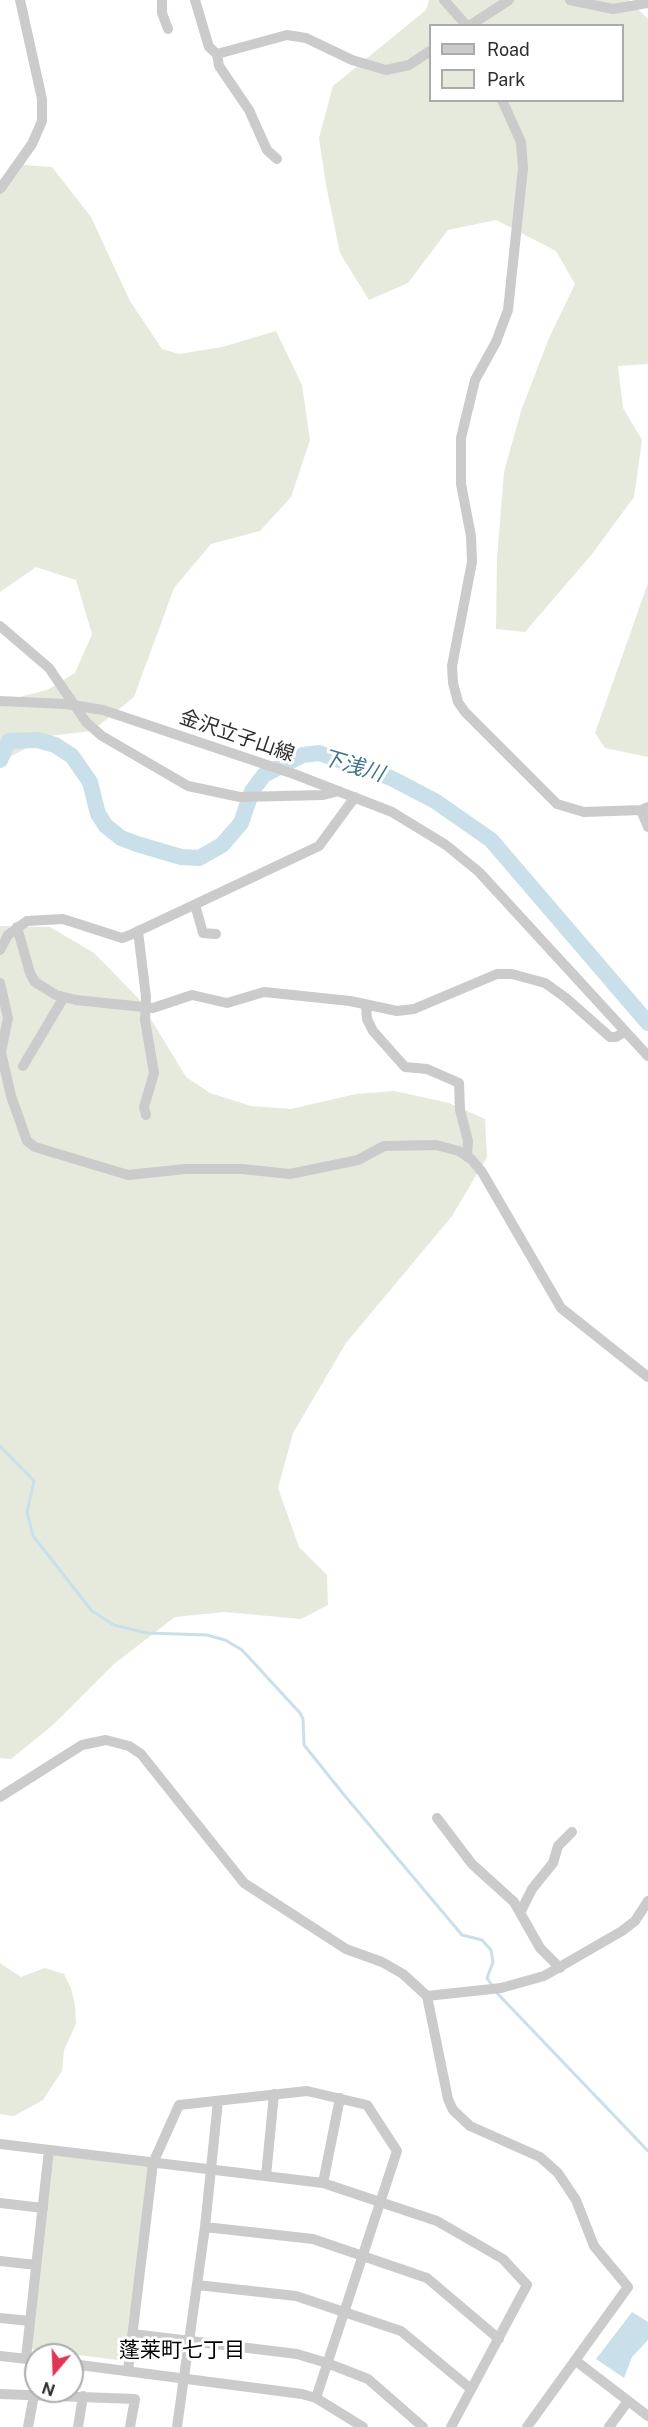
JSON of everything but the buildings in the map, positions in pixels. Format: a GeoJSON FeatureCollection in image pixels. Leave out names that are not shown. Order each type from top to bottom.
{"type":"FeatureCollection","features":[{"type":"Feature","properties":{"kind":"street"},"geometry":{"type":"LineString","coordinates":[[0,189],[37,137],[42,121],[42,99],[20,0]]}},
{"type":"Feature","properties":{"kind":"street"},"geometry":{"type":"LineString","coordinates":[[162,0],[162,13],[168,29]]}},
{"type":"Feature","properties":{"kind":"street"},"geometry":{"type":"LineString","coordinates":[[195,0],[209,47],[217,54],[219,66],[249,110],[267,150],[277,159]]}},
{"type":"Feature","properties":{"kind":"street"},"geometry":{"type":"LineString","coordinates":[[444,0],[466,24]]}},
{"type":"Feature","properties":{"kind":"street"},"geometry":{"type":"LineString","coordinates":[[471,24],[509,0]]}},
{"type":"Feature","properties":{"kind":"street"},"geometry":{"type":"LineString","coordinates":[[570,0],[613,9],[648,3]]}},
{"type":"Feature","properties":{"kind":"street"},"geometry":{"type":"LineString","coordinates":[[217,54],[287,35],[306,38],[352,60],[386,70],[409,65],[429,52]]}},
{"type":"Feature","properties":{"kind":"street"},"geometry":{"type":"LineString","coordinates":[[503,102],[521,142],[523,168],[508,310],[496,342],[475,380],[460,438],[461,484],[471,536],[472,562],[452,666],[453,683],[458,702],[465,712],[557,804],[584,812],[644,808],[648,826]]}},
{"type":"Feature","properties":{"kind":"street"},"geometry":{"type":"LineString","coordinates":[[0,626],[49,668],[74,705],[102,736],[188,786],[249,797],[323,795],[339,791]]}},
{"type":"Feature","properties":{"kind":"street","name":"金沢立子山線"},"geometry":{"type":"LineString","coordinates":[[0,701],[74,705],[103,710],[294,774],[392,812],[446,844],[479,872],[648,1056]]}},
{"type":"Feature","properties":{"kind":"street"},"geometry":{"type":"LineString","coordinates":[[0,950],[8,935],[27,921],[63,919],[122,938],[319,846],[355,797]]}},
{"type":"Feature","properties":{"kind":"street"},"geometry":{"type":"LineString","coordinates":[[195,905],[203,933],[216,934]]}},
{"type":"Feature","properties":{"kind":"street"},"geometry":{"type":"LineString","coordinates":[[17,927],[30,973],[35,982],[64,997],[153,1008],[192,995],[227,1003],[264,992],[350,1001],[397,1011],[414,1009],[497,974],[512,974],[545,983],[566,998],[610,1037],[616,1037],[624,1032]]}},
{"type":"Feature","properties":{"kind":"street"},"geometry":{"type":"LineString","coordinates":[[138,931],[144,970],[145,1020],[154,1073],[144,1107],[146,1115]]}},
{"type":"Feature","properties":{"kind":"street"},"geometry":{"type":"LineString","coordinates":[[0,983],[8,1018],[1,1052],[11,1096],[27,1141],[40,1149],[128,1175],[185,1169],[242,1168],[290,1174],[358,1160],[384,1146],[413,1143],[436,1145],[459,1151],[467,1156],[493,1189],[550,1293],[561,1308],[648,1377]]}},
{"type":"Feature","properties":{"kind":"street"},"geometry":{"type":"LineString","coordinates":[[23,1066],[64,997]]}},
{"type":"Feature","properties":{"kind":"street"},"geometry":{"type":"LineString","coordinates":[[366,1006],[367,1019],[373,1031],[405,1067],[427,1070],[459,1083],[460,1110],[468,1141],[467,1156]]}},
{"type":"Feature","properties":{"kind":"street"},"geometry":{"type":"LineString","coordinates":[[0,1797],[82,1745],[106,1740],[129,1746],[141,1754],[244,1883],[346,1949],[382,1962],[403,1974],[427,1995],[448,2098],[453,2110],[470,2126],[540,2157],[558,2173],[576,2200],[594,2246],[628,2287],[527,2427]]}},
{"type":"Feature","properties":{"kind":"street"},"geometry":{"type":"LineString","coordinates":[[437,1818],[472,1864],[507,1895],[521,1911],[540,1948],[560,1968]]}},
{"type":"Feature","properties":{"kind":"street"},"geometry":{"type":"LineString","coordinates":[[521,1911],[532,1889],[553,1863],[558,1846],[572,1832]]}},
{"type":"Feature","properties":{"kind":"street"},"geometry":{"type":"LineString","coordinates":[[427,1995],[501,1988],[544,1976],[622,1931],[635,1921],[648,1901]]}},
{"type":"Feature","properties":{"kind":"street"},"geometry":{"type":"LineString","coordinates":[[128,2371],[153,2163],[179,2105],[307,2091],[367,2104],[397,2151],[316,2398]]}},
{"type":"Feature","properties":{"kind":"street"},"geometry":{"type":"LineString","coordinates":[[266,2176],[274,2094]]}},
{"type":"Feature","properties":{"kind":"street"},"geometry":{"type":"LineString","coordinates":[[323,2183],[340,2098]]}},
{"type":"Feature","properties":{"kind":"street"},"geometry":{"type":"LineString","coordinates":[[177,2427],[205,2227],[218,2101]]}},
{"type":"Feature","properties":{"kind":"street"},"geometry":{"type":"LineString","coordinates":[[0,2144],[323,2183],[437,2221],[503,2259],[527,2285],[451,2427]]}},
{"type":"Feature","properties":{"kind":"street"},"geometry":{"type":"LineString","coordinates":[[31,2343],[30,2321],[49,2150]]}},
{"type":"Feature","properties":{"kind":"street"},"geometry":{"type":"LineString","coordinates":[[0,2203],[43,2208]]}},
{"type":"Feature","properties":{"kind":"street"},"geometry":{"type":"LineString","coordinates":[[205,2227],[313,2239],[427,2278],[499,2339]]}},
{"type":"Feature","properties":{"kind":"street"},"geometry":{"type":"LineString","coordinates":[[0,2261],[36,2265]]}},
{"type":"Feature","properties":{"kind":"street"},"geometry":{"type":"LineString","coordinates":[[197,2285],[296,2296],[401,2331],[471,2389]]}},
{"type":"Feature","properties":{"kind":"street"},"geometry":{"type":"LineString","coordinates":[[0,2319],[30,2321]]}},
{"type":"Feature","properties":{"kind":"street"},"geometry":{"type":"LineString","coordinates":[[133,2334],[297,2354],[327,2363],[368,2379],[423,2427]]}},
{"type":"Feature","properties":{"kind":"street"},"geometry":{"type":"LineString","coordinates":[[0,2356],[24,2358]]}},
{"type":"Feature","properties":{"kind":"street"},"geometry":{"type":"LineString","coordinates":[[576,2361],[648,2416]]}},
{"type":"Feature","properties":{"kind":"street"},"geometry":{"type":"LineString","coordinates":[[84,2366],[302,2394],[316,2398],[363,2427]]}},
{"type":"Feature","properties":{"kind":"street"},"geometry":{"type":"LineString","coordinates":[[0,2394],[24,2395]]}},
{"type":"Feature","properties":{"kind":"street"},"geometry":{"type":"LineString","coordinates":[[84,2397],[135,2399],[130,2427]]}},
{"type":"Feature","properties":{"kind":"street"},"geometry":{"type":"LineString","coordinates":[[609,2427],[628,2401]]}},
{"type":"Feature","properties":{"kind":"street"},"geometry":{"type":"LineString","coordinates":[[28,2427],[32,2403]]}},
{"type":"Feature","properties":{"kind":"street"},"geometry":{"type":"LineString","coordinates":[[78,2427],[82,2403]]}},
{"type":"Feature","properties":{"kind":"green space"},"geometry":{"type":"Polygon","coordinates":[[[429,0],[629,0],[648,19],[648,364],[618,366],[623,408],[642,440],[634,497],[592,554],[525,632],[496,629],[497,559],[504,472],[521,411],[549,338],[575,284],[556,251],[496,220],[448,230],[408,283],[369,300],[340,253],[326,185],[319,138],[333,86],[426,10],[429,0]]]}},
{"type":"Feature","properties":{"kind":"green space"},"geometry":{"type":"Polygon","coordinates":[[[12,164],[52,167],[91,217],[130,301],[162,349],[179,354],[222,347],[276,331],[302,385],[310,440],[291,497],[260,531],[211,544],[174,588],[134,697],[92,731],[49,736],[0,762],[0,702],[47,690],[75,673],[92,634],[76,580],[36,567],[0,592],[0,183],[12,164]]]}},
{"type":"Feature","properties":{"kind":"green space"},"geometry":{"type":"Polygon","coordinates":[[[648,583],[648,757],[605,748],[595,733],[648,583]]]}},
{"type":"Feature","properties":{"kind":"green space"},"geometry":{"type":"Polygon","coordinates":[[[0,926],[50,927],[94,953],[138,998],[186,1077],[210,1093],[251,1106],[291,1109],[356,1094],[394,1091],[449,1103],[485,1119],[487,1157],[452,1216],[346,1343],[293,1433],[278,1488],[299,1547],[327,1575],[328,1605],[301,1619],[225,1612],[175,1617],[114,1664],[53,1725],[11,1759],[0,1758],[0,926]]]}},
{"type":"Feature","properties":{"kind":"green space"},"geometry":{"type":"Polygon","coordinates":[[[0,1963],[21,1977],[45,1968],[64,1974],[71,1988],[75,2005],[76,2024],[64,2050],[62,2071],[43,2100],[14,2116],[0,2114],[0,1963]]]}},
{"type":"Feature","properties":{"kind":"green space"},"geometry":{"type":"Polygon","coordinates":[[[53,2155],[149,2167],[125,2361],[84,2356],[84,2343],[32,2343],[53,2155]]]}},
{"type":"Feature","properties":{"kind":"water"},"geometry":{"type":"Polygon","coordinates":[[[632,2312],[648,2322],[648,2340],[632,2357],[624,2378],[596,2359],[632,2312]]]}},
{"type":"Feature","properties":{"kind":"waterway","name":"下浅川"},"geometry":{"type":"LineString","coordinates":[[0,760],[9,741],[38,740],[55,745],[72,756],[90,782],[98,814],[106,826],[121,838],[181,857],[199,858],[222,845],[241,823],[252,791],[264,775],[303,755],[319,753],[391,778],[435,801],[491,840],[648,1023]]}},
{"type":"Feature","properties":{"kind":"waterway"},"geometry":{"type":"LineString","coordinates":[[0,1446],[34,1481],[27,1512],[33,1536],[92,1611],[114,1625],[147,1633],[207,1635],[225,1640],[242,1650],[300,1713],[303,1719],[304,1745],[345,1796],[462,1935],[482,1940],[491,1950],[493,1962],[487,1978],[493,1987]]}},
{"type":"Feature","properties":{"kind":"waterway"},"geometry":{"type":"LineString","coordinates":[[496,1992],[648,2151]]}},
{"type":"Feature","properties":{"kind":"district","name":"蓬莱町七丁目"},"geometry":{"type":"Point","coordinates":[182,2351]}}]}
